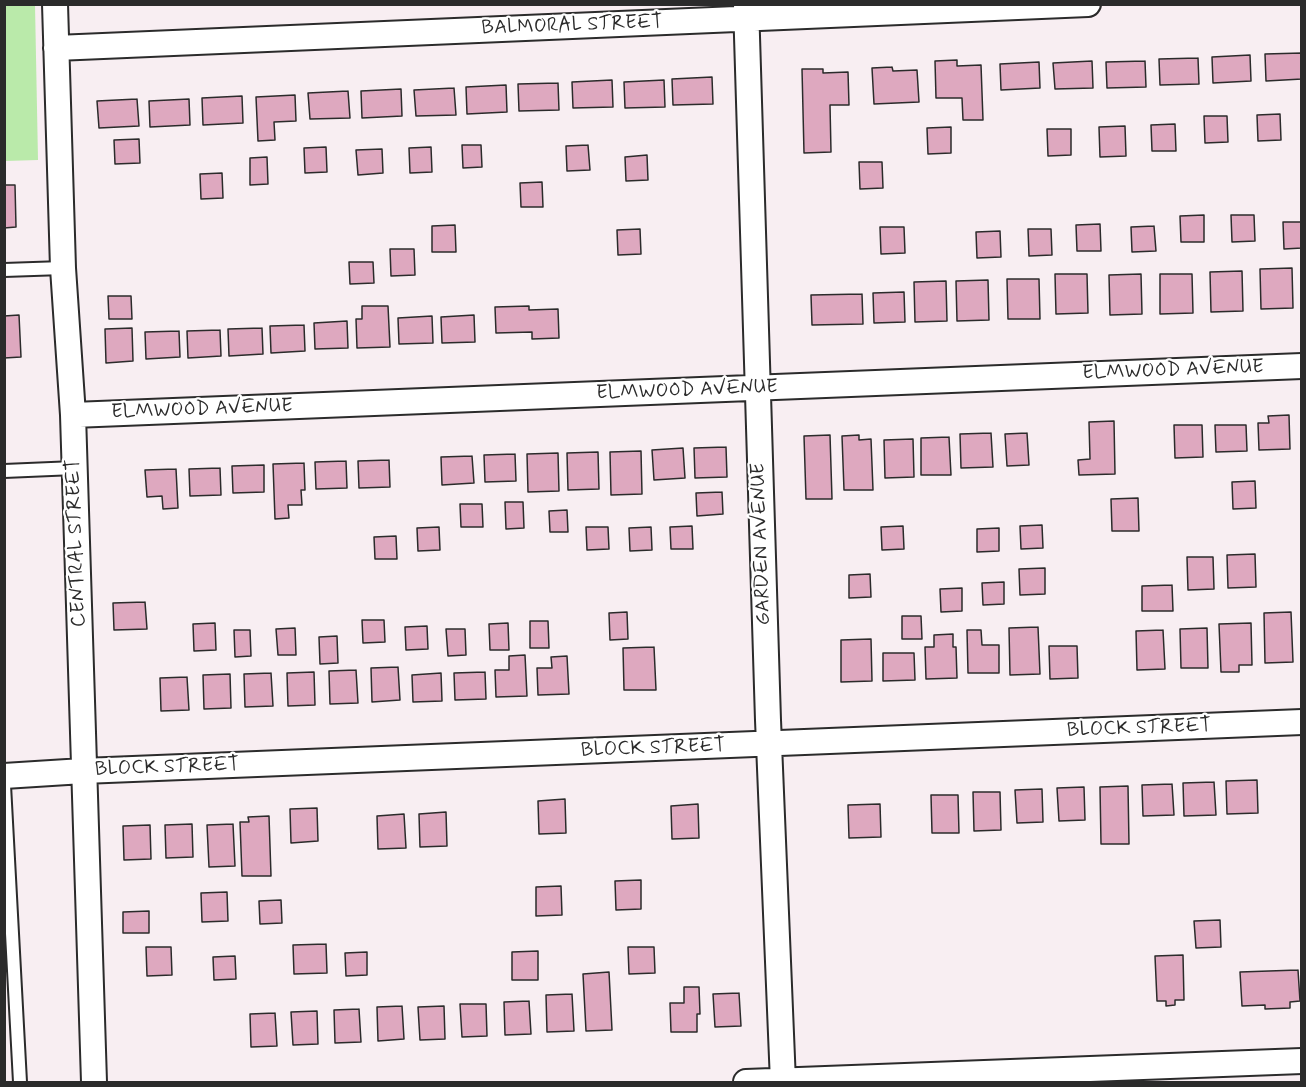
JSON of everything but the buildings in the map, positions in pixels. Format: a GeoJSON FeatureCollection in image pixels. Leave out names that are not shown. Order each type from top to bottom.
{"type":"FeatureCollection","features":[{"type":"Feature","properties":{"kind":"street","name":"CENTRAL STREET"},"geometry":{"type":"LineString","coordinates":[[55,4],[63,268],[75,468],[94,1083]]}},
{"type":"Feature","properties":{"kind":"street","name":"BALMORAL STREET"},"geometry":{"type":"LineString","coordinates":[[56,48],[746,12],[1088,4]]}},
{"type":"Feature","properties":{"kind":"street","name":"GARDEN AVENUE"},"geometry":{"type":"LineString","coordinates":[[746,12],[769,744],[783,1082]]}},
{"type":"Feature","properties":{"kind":"street","name":"ELMWOOD AVENUE"},"geometry":{"type":"LineString","coordinates":[[73,415],[1302,366]]}},
{"type":"Feature","properties":{"kind":"street","name":"BLOCK STREET"},"geometry":{"type":"LineString","coordinates":[[4,776],[1302,722]]}},
{"type":"Feature","properties":{"kind":"street"},"geometry":{"type":"LineString","coordinates":[[746,1083],[1302,1060]]}},
{"type":"Feature","properties":{"kind":"lane"},"geometry":{"type":"LineString","coordinates":[[4,270],[63,268]]}},
{"type":"Feature","properties":{"kind":"lane"},"geometry":{"type":"LineString","coordinates":[[4,471],[75,468]]}},
{"type":"Feature","properties":{"kind":"lane"},"geometry":{"type":"LineString","coordinates":[[4,785],[7,894],[20,1083]]}},
{"type":"Feature","properties":{"kind":"green space"},"geometry":{"type":"Polygon","coordinates":[[[4,5],[35,5],[38,160],[5,161],[4,5]]]}}]}
